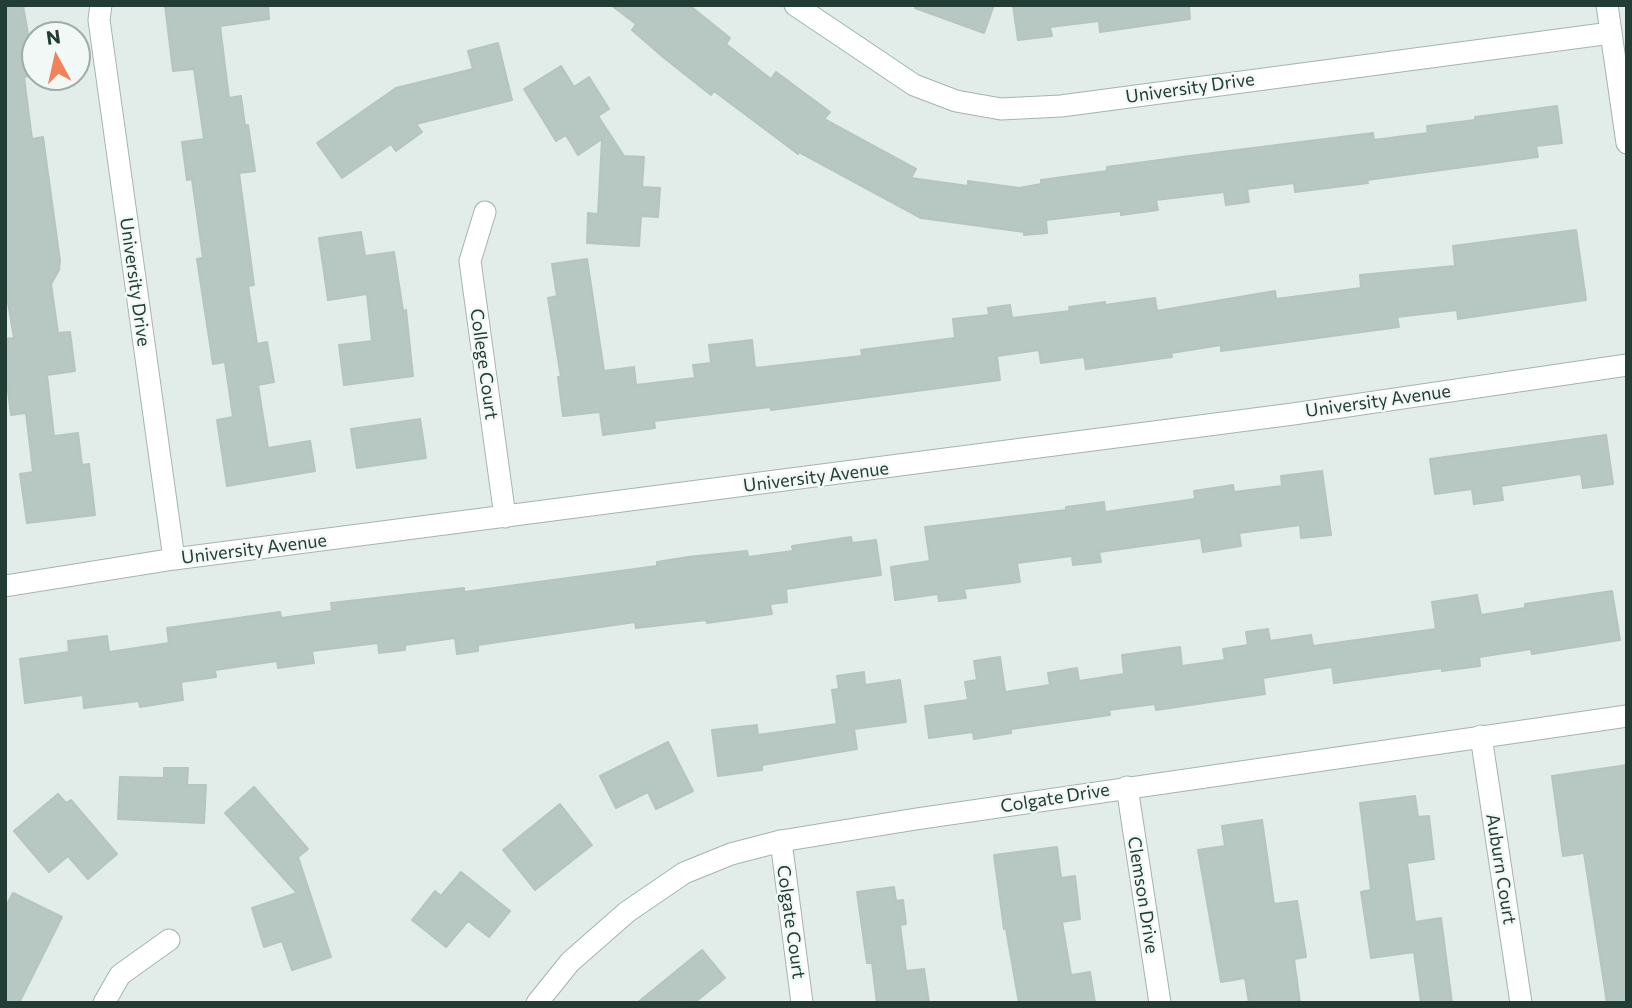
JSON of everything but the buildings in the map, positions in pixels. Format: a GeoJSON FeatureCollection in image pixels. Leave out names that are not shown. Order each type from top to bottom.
{"type":"FeatureCollection","features":[{"type":"Feature","properties":{"kind":"street","name":"University Drive"},"geometry":{"type":"LineString","coordinates":[[101,5],[99,20],[174,559]]}},
{"type":"Feature","properties":{"kind":"street","name":"University Drive"},"geometry":{"type":"LineString","coordinates":[[795,5],[810,18],[914,85],[956,101],[1001,109],[1060,106],[1611,33]]}},
{"type":"Feature","properties":{"kind":"street"},"geometry":{"type":"LineString","coordinates":[[1607,5],[1627,144]]}},
{"type":"Feature","properties":{"kind":"street","name":"College Court"},"geometry":{"type":"LineString","coordinates":[[485,212],[470,261],[505,517]]}},
{"type":"Feature","properties":{"kind":"street","name":"University Avenue"},"geometry":{"type":"LineString","coordinates":[[5,586],[174,559],[1279,416],[1627,365]]}},
{"type":"Feature","properties":{"kind":"street","name":"Colgate Drive"},"geometry":{"type":"LineString","coordinates":[[537,1003],[570,962],[627,912],[684,873],[731,854],[781,841],[1127,787],[1627,716]]}},
{"type":"Feature","properties":{"kind":"street","name":"Auburn Court"},"geometry":{"type":"LineString","coordinates":[[1480,736],[1521,1003]]}},
{"type":"Feature","properties":{"kind":"street","name":"Clemson Drive"},"geometry":{"type":"LineString","coordinates":[[1127,787],[1160,1003]]}},
{"type":"Feature","properties":{"kind":"street","name":"Colgate Court"},"geometry":{"type":"LineString","coordinates":[[781,841],[802,1003]]}},
{"type":"Feature","properties":{"kind":"street"},"geometry":{"type":"LineString","coordinates":[[104,1003],[120,975],[169,940]]}}]}
